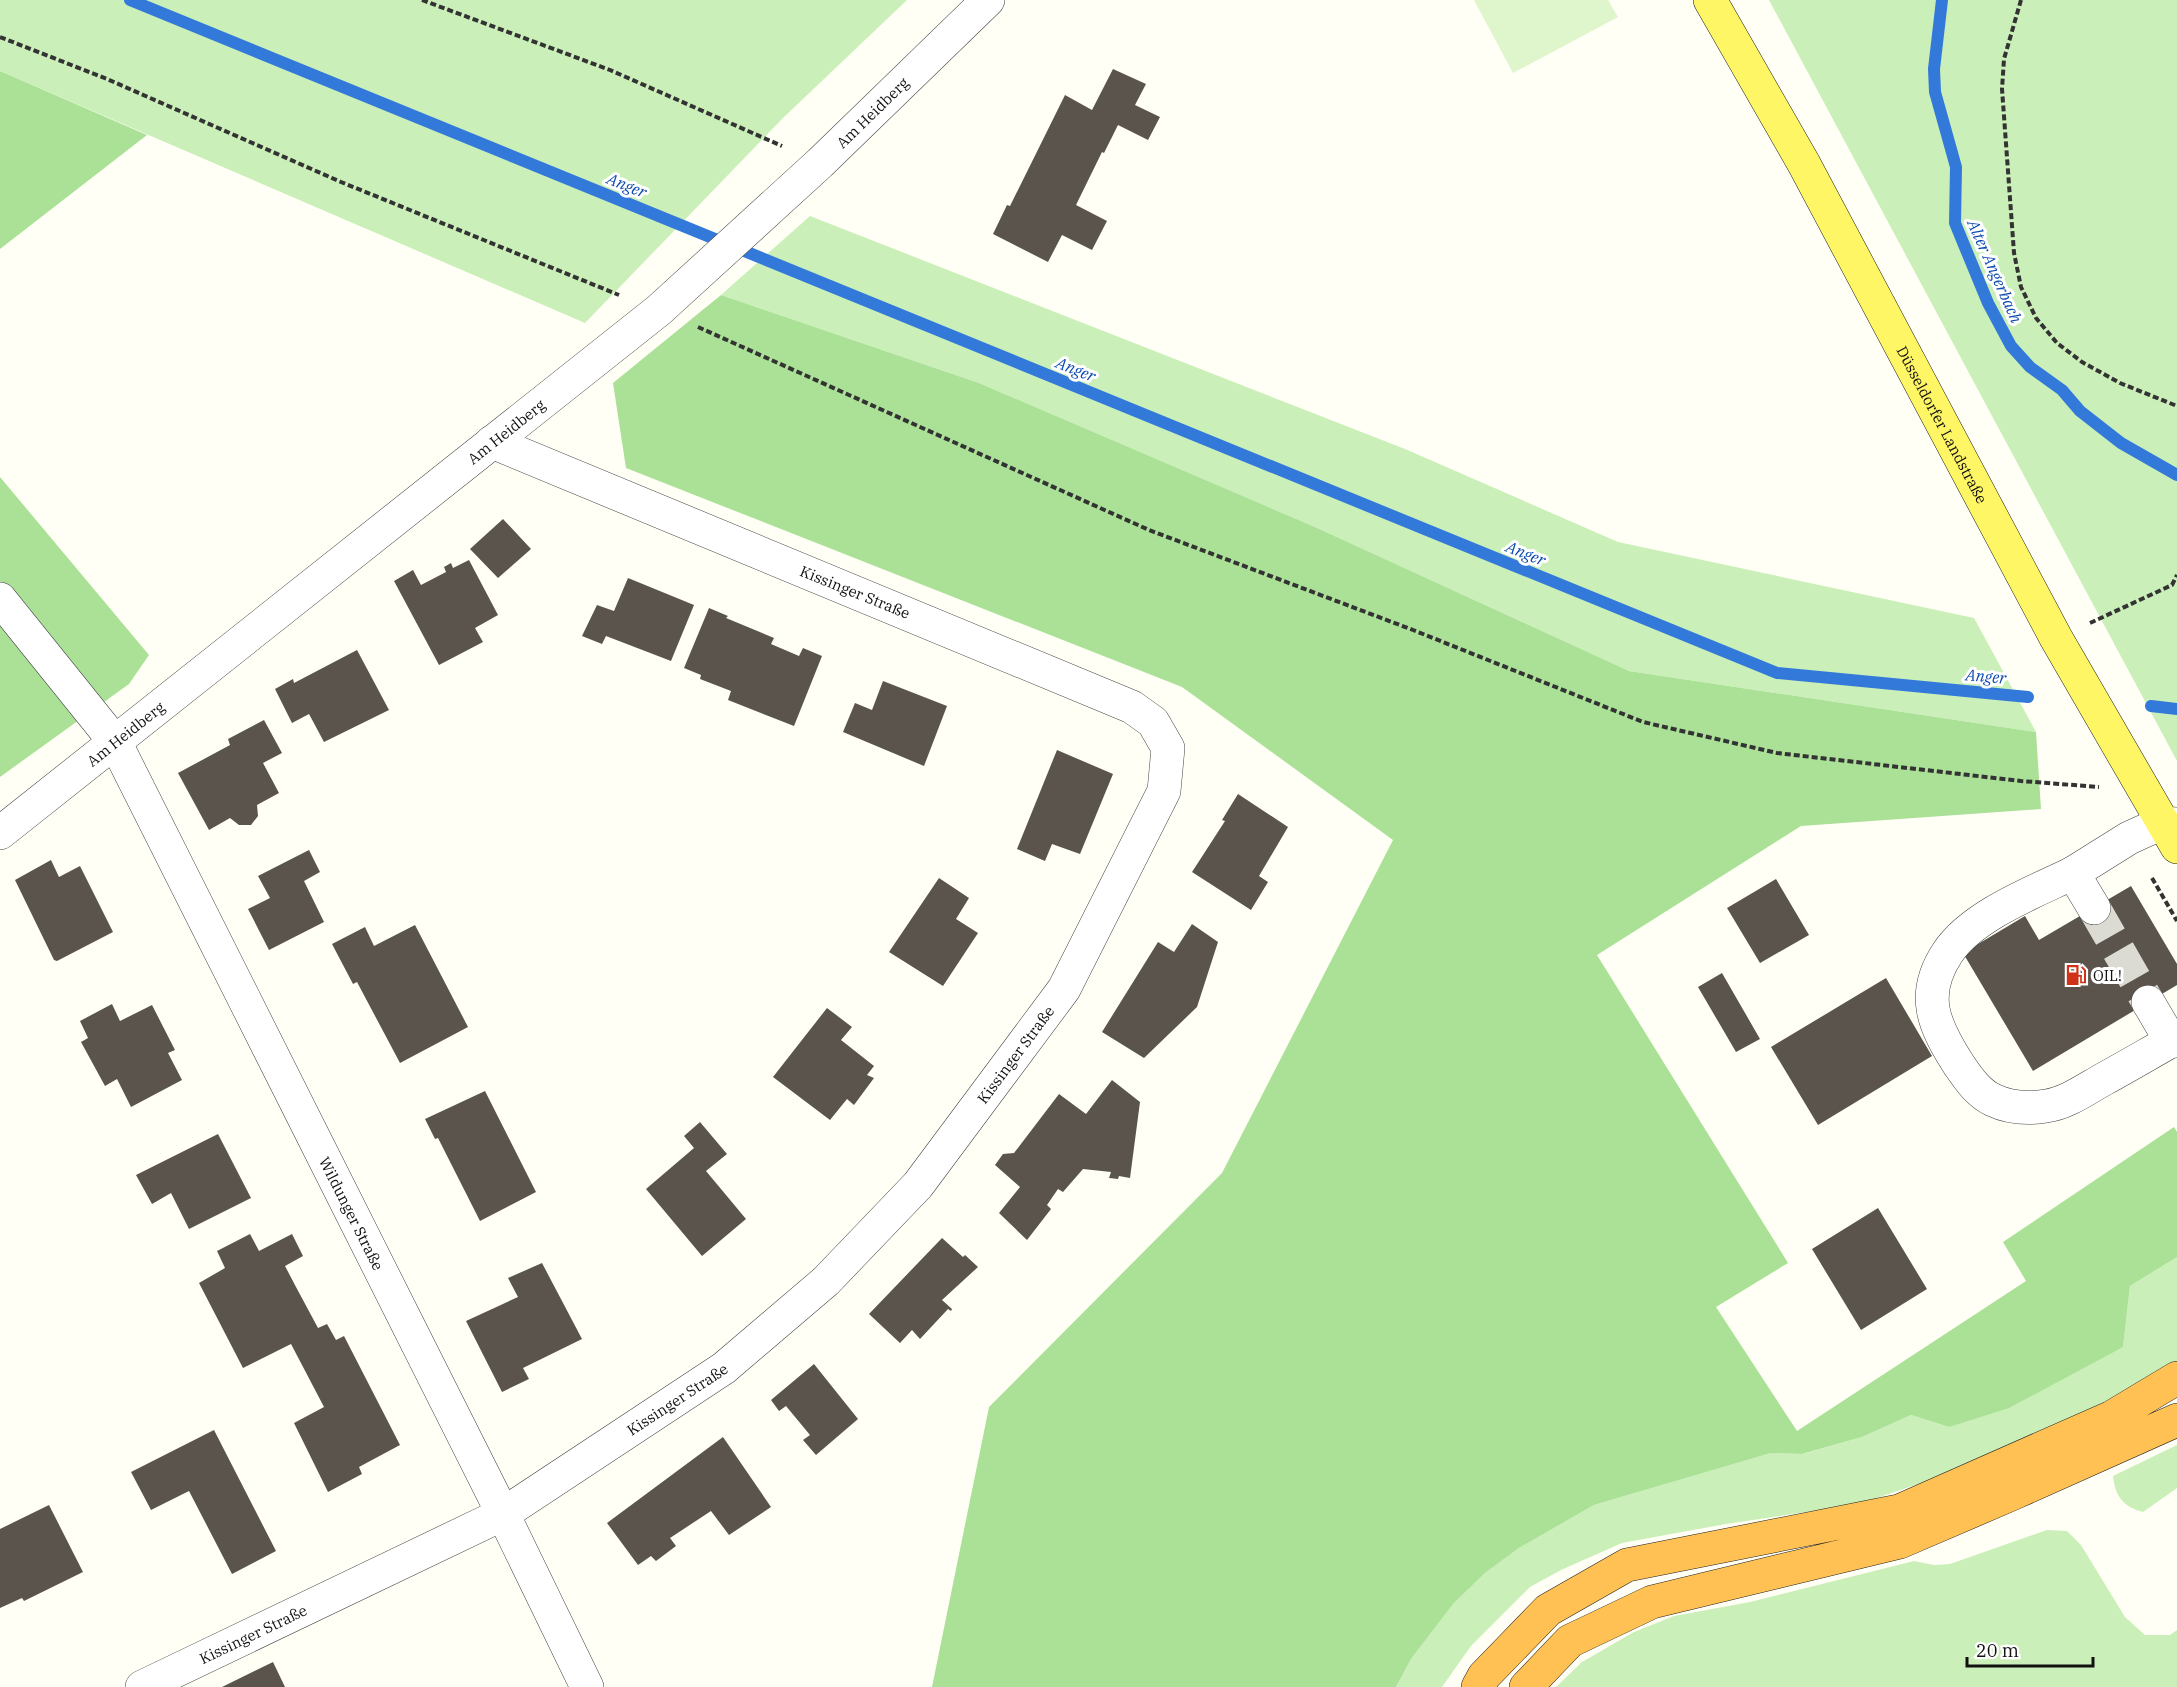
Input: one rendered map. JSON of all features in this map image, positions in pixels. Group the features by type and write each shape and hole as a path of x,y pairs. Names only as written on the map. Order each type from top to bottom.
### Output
{"highway":[{"path":"1478,1687 1484,1676 1548,1610 1626,1565 1899,1511 2112,1417 2177,1378"},
{"path":"1526,1687 1570,1641 1652,1602 1900,1542 2014,1494 2177,1420"}],"main road":[{"name":"Düsseldorfer Landstraße","path":"1710,0 1804,164 2056,638 2142,788 2172,832"}],"street":[{"name":"Am Heidberg","path":"0,833 659,310 820,162 988,0"},
{"name":"Kissinger Straße","path":"142,1687 503,1514 724,1368 826,1281 918,1185 1064,989 1164,792 1168,748 1153,722 1132,707 492,442"},
{"name":"Wildunger Straße","path":"0,599 114,742 503,1514 587,1687"},
{"path":"2148,1002 2174,1041 2069,1099 2049,1106 2012,1107 1992,1100 1967,1077 1943,1039 1933,1011 1932,990 1939,968 1958,940 1971,928 2006,907 2073,873 2129,838 2172,832"},
{"path":"2073,873 2094,908"}],"path":[{"path":"422,0 610,70 820,162"},
{"path":"2021,0 2004,59 2002,89 2014,253 2021,287 2036,318 2057,343 2082,362 2120,383 2177,406"},
{"path":"0,37 107,80 341,182 659,310 1149,530 1413,630 1643,722 1777,753 2021,781 2142,788"},
{"path":"2056,638 2175,586 2177,575"}],"green space":[{"path":"0,0 907,0 783,118 585,323 0,71"},
{"path":"1474,0 1608,0 1618,17 1513,73"},
{"path":"1769,0 2177,0 2177,761"},
{"path":"0,71 147,135 0,249"},
{"path":"810,216 1405,449 1618,542 1974,618 2036,732 1629,671 1315,527 979,383 721,295"},
{"path":"721,295 979,383 1315,527 1629,671 2036,732 2041,809 1801,826 1597,955 1788,1263 1716,1307 1797,1431 2026,1281 2003,1242 2174,1127 2177,1132 2177,1257 2130,1286 2123,1347 2009,1408 1949,1427 1911,1415 1862,1437 1802,1454 1771,1453 1594,1505 1519,1548 1485,1573 1454,1603 1411,1659 1396,1687 932,1687 989,1407 1222,1173 1393,840 1182,687 626,468 613,383"},
{"path":"0,477 149,655 129,684 0,777"},
{"path":"2177,1257 2177,1365 2043,1432 1927,1481 1859,1504 1726,1524 1622,1543 1561,1570 1530,1587 1471,1646 1442,1687 1396,1687 1411,1659 1454,1603 1485,1573 1519,1548 1594,1505 1771,1453 1803,1454 1862,1437 1911,1415 1949,1427 2123,1347 2130,1286"},
{"path":"2177,1445 2177,1488 2143,1512 2126,1504 2118,1495 2113,1476"},
{"path":"2047,1530 2067,1531 2081,1545 2125,1617 2145,1635 2170,1635 2177,1630 2177,1687 1556,1687 1582,1662 1634,1632 1674,1616 1750,1602 1914,1561 1934,1565 1950,1564"}],"building":[{"path":"1113,69 1146,84 1135,105 1160,117 1148,140 1118,125 1104,153 1102,152 1076,205 1107,221 1092,250 1062,235 1048,262 993,234 1007,205 1010,206 1065,95 1092,110"},
{"path":"503,519 531,549 498,578 470,549"},
{"path":"469,560 498,615 475,628 483,642 439,665 394,581 413,570 421,585 446,572 444,567 451,563 453,568"},
{"path":"628,578 694,605 671,661 606,636 602,644 582,636 597,605 614,611"},
{"path":"709,608 728,616 726,618 774,638 771,644 799,656 803,648 822,656 794,726 728,700 731,691 700,679 701,675 684,668"},
{"path":"357,650 389,710 324,742 309,714 292,723 275,689 293,679 294,683"},
{"path":"883,681 947,706 924,766 843,732 855,703 872,710"},
{"path":"264,720 282,753 263,763 279,793 257,805 258,816 251,825 239,825 230,818 209,830 178,773 230,745 228,739"},
{"path":"1057,750 1113,774 1080,854 1052,844 1045,861 1017,849"},
{"path":"1238,794 1288,827 1259,876 1268,882 1251,910 1192,872 1225,821 1222,820"},
{"path":"309,850 320,872 304,881 324,922 269,950 248,909 270,898 258,876"},
{"path":"51,860 59,877 80,866 113,932 57,961 54,960 15,880"},
{"path":"939,878 969,898 956,919 978,933 943,986 889,952"},
{"path":"1776,879 1809,935 1760,963 1727,908"},
{"name":"OIL!","path":"2131,886 2177,964 2177,985 2033,1071 1963,953 2025,916 2039,940"},
{"path":"1192,924 1218,942 1197,1007 1144,1058 1102,1032 1158,942 1174,952"},
{"path":"415,925 468,1027 400,1063 357,982 353,984 332,944 365,927 374,946"},
{"path":"1722,973 1760,1039 1736,1052 1698,987"},
{"path":"1886,978 1932,1056 1818,1125 1771,1047"},
{"path":"112,1004 120,1021 152,1005 175,1050 168,1053 182,1080 131,1107 117,1079 105,1086 81,1042 88,1038 80,1021"},
{"path":"827,1008 852,1027 841,1040 874,1066 867,1075 874,1078 854,1105 847,1099 830,1120 773,1077"},
{"path":"1112,1080 1140,1102 1130,1178 1119,1176 1118,1179 1109,1178 1111,1172 1083,1169 1063,1192 1058,1189 1047,1205 1051,1209 1027,1240 999,1213 1020,1187 995,1165 1003,1154 1014,1153 1059,1094 1086,1114"},
{"path":"485,1091 536,1192 480,1221 438,1138 435,1139 425,1119"},
{"path":"700,1122 727,1154 706,1171 746,1219 702,1256 646,1189 694,1148 684,1136"},
{"path":"218,1134 251,1198 189,1229 171,1193 152,1204 136,1175"},
{"path":"1878,1208 1927,1289 1861,1330 1812,1249"},
{"path":"250,1234 259,1251 292,1234 303,1256 285,1266 318,1328 327,1324 336,1340 344,1336 400,1445 359,1467 362,1474 328,1492 294,1423 324,1407 291,1344 243,1368 199,1283 225,1268 217,1251"},
{"path":"942,1238 978,1267 942,1300 952,1309 951,1311 948,1309 920,1339 912,1330 900,1343 869,1314"},
{"path":"542,1263 582,1339 523,1368 529,1379 502,1392 466,1321 518,1297 508,1278"},
{"path":"814,1364 858,1419 816,1455 803,1440 810,1435 786,1406 779,1411 771,1400"},
{"path":"214,1430 276,1551 232,1574 189,1491 151,1510 131,1472"},
{"path":"723,1437 771,1507 729,1535 711,1511 670,1538 676,1546 656,1561 651,1556 638,1565 607,1523"},
{"path":"49,1505 83,1572 24,1601 22,1598 0,1608 0,1529"},
{"path":"273,1662 285,1687 222,1687"}],"waterway":[{"name":"Anger","path":"130,0 1777,673 2028,697"},
{"name":"Alter Angerbach","path":"1942,0 1934,69 1935,92 1956,167 1955,223 1988,303 2011,346 2030,367 2062,390 2080,411 2121,443 2177,475"},
{"name":"Anger","path":"2151,706 2177,709"}],"tunnel":[{"path":"2094,908 2148,1002"}],"place":[{"name":"OIL!","path":"2076,975"}]}
